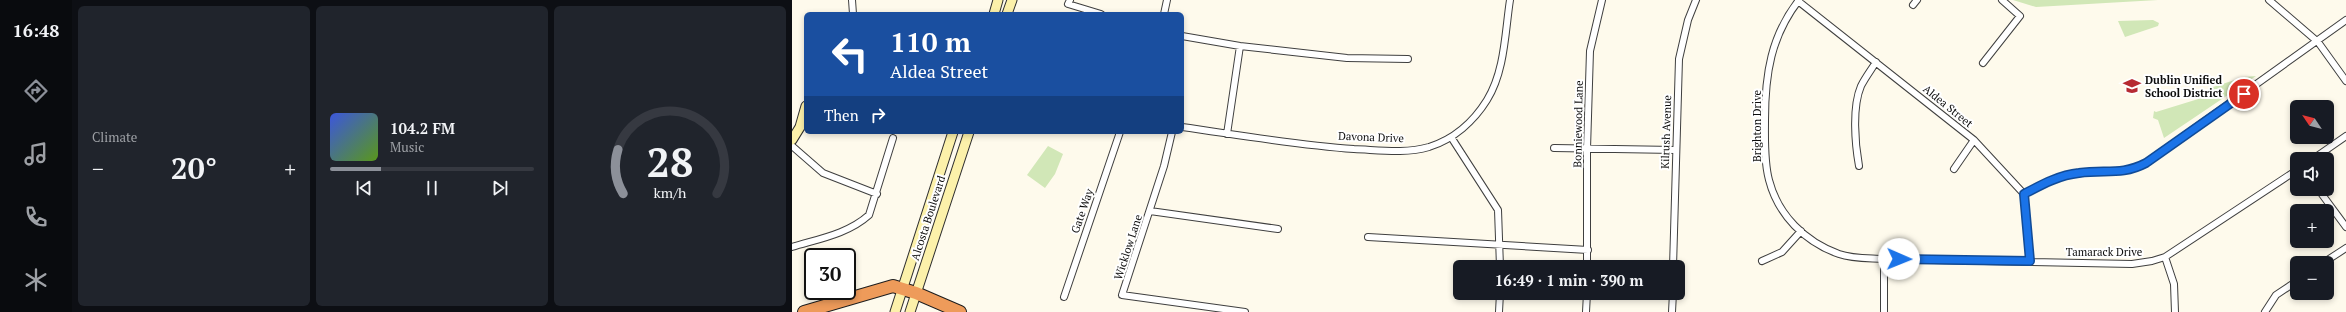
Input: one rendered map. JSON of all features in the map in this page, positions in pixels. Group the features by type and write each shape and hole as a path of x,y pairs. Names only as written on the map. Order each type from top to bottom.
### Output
{"highway":[{"path":"804,312 893,286 916,293 960,312"}],"main road":[{"path":"995,12 998,0"},
{"path":"1008,12 1012,0"},
{"path":"792,140 800,127 804,113"},
{"name":"Alcosta Boulevard","path":"895,312 952,134"},
{"name":"Alcosta Boulevard","path":"910,312 969,134"}],"street":[{"path":"852,0 852,12"},
{"path":"1164,12 1167,0"},
{"name":"Davona Drive","path":"1184,128 1310,146 1384,151 1411,150 1430,146 1451,137 1473,119 1488,99 1498,77 1510,0"},
{"name":"Bonniewood Lane","path":"1587,260 1587,149 1590,51 1602,0"},
{"name":"Kilrush Avenue","path":"1673,260 1675,150 1679,59 1688,20 1696,0"},
{"path":"1983,63 2020,16 2002,0"},
{"path":"2269,0 2318,42 2346,81"},
{"name":"Aldea Street","path":"1799,1 1974,140 2024,194"},
{"name":"Brighton Drive","path":"1799,1 1788,15 1775,40 1769,62 1765,107 1765,138 1768,179 1776,200 1786,217 1800,231 1818,244 1840,254 1859,258 1884,259"},
{"path":"1069,2 1096,12"},
{"path":"2030,261 2024,194 2056,178 2078,173 2130,171 2146,163 2318,42 2346,20"},
{"path":"1184,36 1240,46 1347,58 1408,59"},
{"path":"1227,134 1240,46"},
{"path":"1859,166 1855,146 1857,103 1861,86 1876,62"},
{"name":"Gate Way","path":"1064,296 1119,134"},
{"name":"Wicklow Lane","path":"1172,134 1164,166 1122,295 1244,312"},
{"path":"2323,152 2346,136"},
{"path":"1451,137 1498,210 1501,246 1500,260"},
{"path":"792,247 845,231 859,224 869,215 877,194 893,138"},
{"path":"1954,169 1974,140"},
{"path":"792,146 823,173 877,194"},
{"path":"1554,148 1675,150"},
{"name":"Tamarack Drive","path":"1884,259 2132,264 2152,262 2165,257 2290,175"},
{"path":"2323,196 2346,227"},
{"path":"1150,211 1278,229"},
{"path":"1762,261 1782,252 1800,231"},
{"path":"1368,237 1588,250"},
{"path":"2334,256 2346,248"},
{"path":"2165,257 2174,284 2175,312"},
{"path":"1884,259 1884,312"},
{"path":"2265,312 2276,295 2290,286"},
{"path":"1499,312 1500,300"},
{"path":"1586,312 1587,300"},
{"path":"1672,300 1672,312"}],"green space":[{"path":"2013,0 2158,0 2036,7"},
{"path":"2153,20 2159,23 2158,26 2125,37 2118,21"},
{"path":"2256,76 2164,138 2158,120 2153,118 2154,111 2156,112 2208,96 2210,88 2244,77"},
{"path":"1048,146 1063,154 1055,174 1045,188 1027,175"}],"place":[{"name":"Dublin Unified School District","path":"2132,86"}],"route":[{"path":"1899,259 2030,261 2024,194 2056,178 2078,173 2130,171 2146,163 2244,94"}]}
